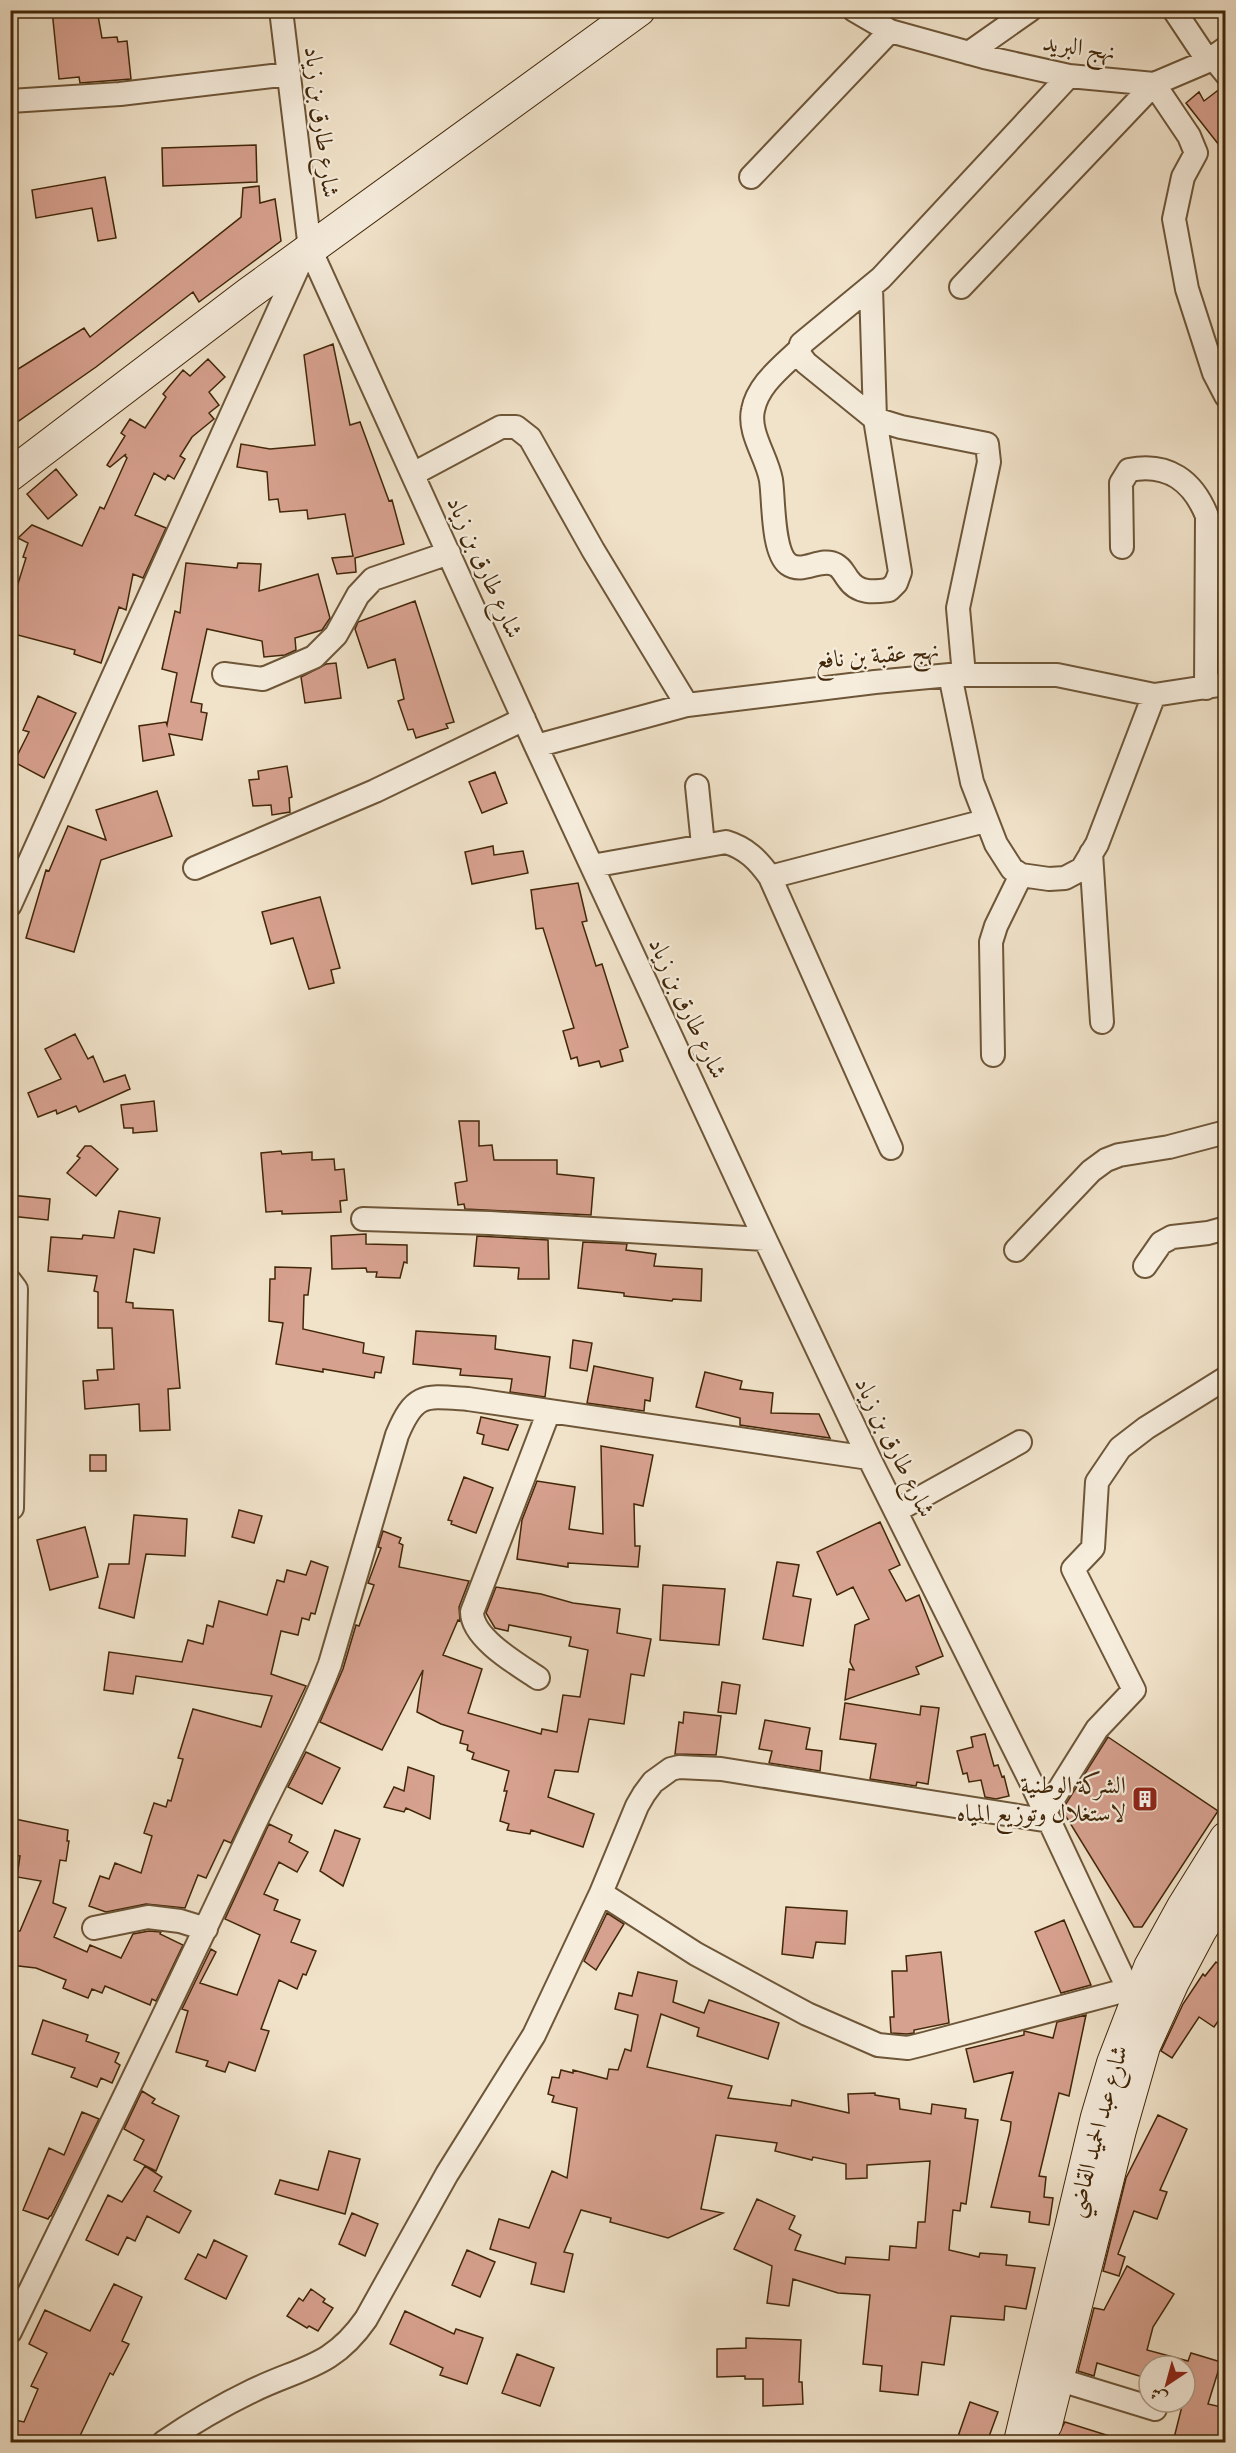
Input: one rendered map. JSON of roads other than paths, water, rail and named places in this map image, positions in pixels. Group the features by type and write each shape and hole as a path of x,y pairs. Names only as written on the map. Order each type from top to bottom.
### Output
{"main road":[{"path":"10,475 307,251 639,10"},
{"name":"شارع عبد الحميد القاضي","path":"1020,2442 1097,2117 1142,2001 1150,1967 1177,1917 1226,1838"},
{"name":"شارع عبد الحميد القاضي","path":"1042,2442 1120,2130 1144,2046 1142,2001 1200,1931 1226,1890"}],"street":[{"name":"شارع طارق بن زياد","path":"281,10 307,251 413,474 536,746 869,1458 1142,2001"},
{"name":"نهج البريد","path":"854,10 890,32 1069,76 1154,84 1217,55"},
{"path":"969,53 1030,10"},
{"path":"1174,10 1217,55"},
{"path":"751,177 890,32"},
{"path":"10,101 120,94 289,74"},
{"path":"1069,76 881,278 801,344 799,354 806,363 875,419 901,427 987,444 989,462 958,608 957,675 972,782 1005,861 1021,875 1049,879 1065,878 1082,869 1092,853 1154,695"},
{"path":"962,287 1154,84 1189,136 1196,153 1183,177 1174,219 1187,289 1214,373 1226,396"},
{"path":"10,905 307,251"},
{"path":"800,349 756,396 752,413 754,431 771,478 778,549 788,564 799,568 826,562 833,563 840,568 850,583 869,592 889,590 896,583 900,572 875,419 871,287"},
{"path":"413,474 501,427 516,427 530,438 593,550 687,705"},
{"path":"1122,548 1121,483 1129,470 1146,467 1182,478 1199,496 1207,516 1216,686"},
{"path":"224,674 263,679 314,657 336,635 358,595 373,579 449,553"},
{"name":"نهج عقبة بن نافع","path":"536,746 687,705 782,692 957,675 1057,675 1154,695 1216,686"},
{"path":"195,868 375,791 524,719"},
{"path":"697,786 703,845"},
{"path":"770,876 986,820"},
{"path":"592,866 726,842 737,845 757,859 770,876 891,1148"},
{"path":"1092,853 1102,1022"},
{"path":"993,1055 991,942 996,926 1021,875"},
{"path":"1016,1250 1090,1171 1106,1160 1119,1155 1169,1147 1226,1132"},
{"path":"363,1219 490,1223 765,1239"},
{"path":"1145,1266 1161,1242 1172,1237 1208,1233 1226,1228"},
{"path":"10,1281 16,1289 12,1508"},
{"path":"164,2442 204,2415 254,2390 318,2365 333,2356 355,2336 447,2174 534,2035 601,1893 637,1806 653,1782 671,1769 679,1767 721,1769 1047,1816 1097,1729 1134,1690 1073,1569 1093,1548 1096,1482 1120,1448 1146,1428 1226,1378"},
{"path":"10,2332 206,1929 266,1799 302,1733 330,1664 397,1435 405,1416 413,1405 423,1399 433,1397 468,1399 869,1458"},
{"path":"538,1678 481,1635 473,1623 471,1612 549,1411"},
{"path":"896,1511 1020,1442"},
{"path":"601,1893 729,1973 807,2014 886,2046 908,2048 1142,2001"},
{"path":"94,1928 148,1917 180,1921 206,1929"},
{"path":"1057,2379 1137,2403"}],"lane":[{"path":"1217,55 1226,83"}],"place":[{"name":"الشركة الوطنية لاستغلال وتوزيع المياه","path":"1145,1799"}]}
